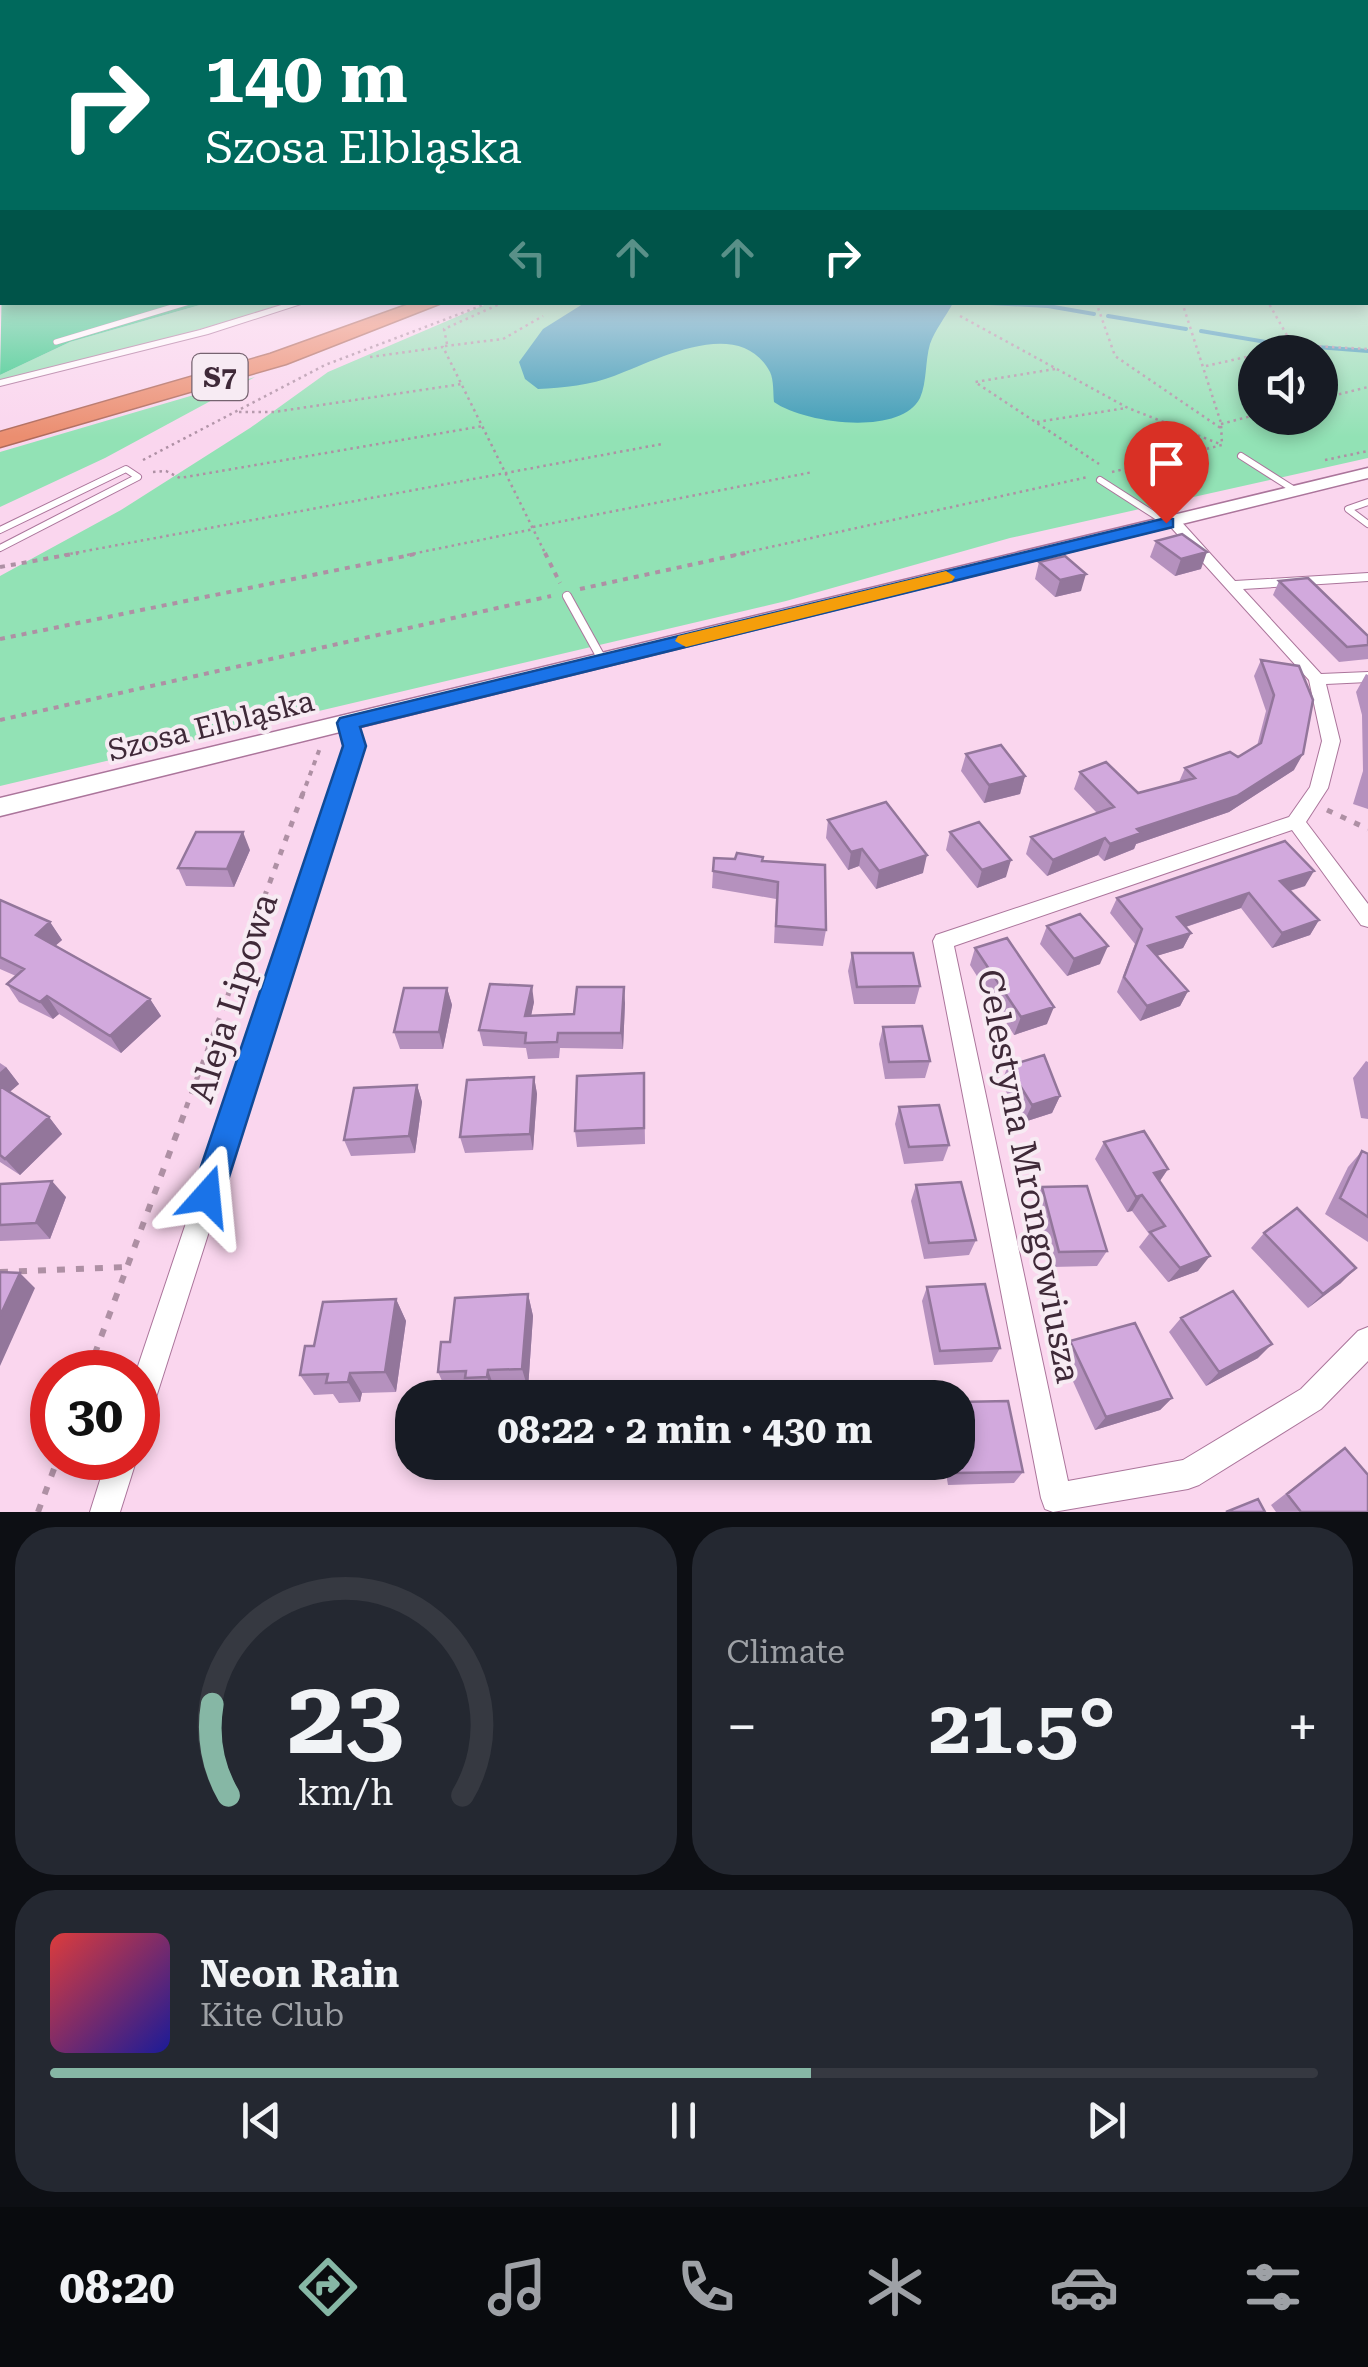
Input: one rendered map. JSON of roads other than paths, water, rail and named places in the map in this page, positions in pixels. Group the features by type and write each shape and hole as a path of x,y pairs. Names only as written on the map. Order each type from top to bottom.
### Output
{"highway":[{"name":"S7","path":"0,418 178,368 369,305"},
{"name":"S7","path":"0,440 438,313"}],"main road":[{"name":"Szosa Elbląska","path":"0,808 1368,474"}],"street":[{"path":"0,384 204,332 291,305"},
{"path":"1170,522 1233,585 1316,679 1331,741 1320,788 1303,812 1368,920"},
{"path":"1233,585 1368,576"},
{"path":"1316,679 1368,677"},
{"name":"Aleja Lipowa","path":"158,1350 354,746 348,723"},
{"name":"Celestyna Mrongowiusza","path":"1303,812 943,941 1057,1505 1188,1474 1311,1399 1368,1341"},
{"path":"104,1512 115,1480"}],"lane":[{"path":"56,342 179,305"},
{"path":"1241,456 1296,491"},
{"path":"0,530 126,469 138,478 0,548"},
{"path":"1097,478 1170,522"},
{"path":"1368,502 1348,510 1368,524"},
{"path":"566,594 603,661"}],"water":[{"path":"581,305 952,305 930,344 920,398 909,410 873,422 806,416 774,402 770,372 756,355 738,346 718,344 673,353 596,382 538,389 525,379 519,362 543,329"}],"waterway":[{"path":"1028,305 1094,314"},
{"path":"1108,316 1186,329"},
{"path":"1201,331 1278,344 1368,351"}]}
